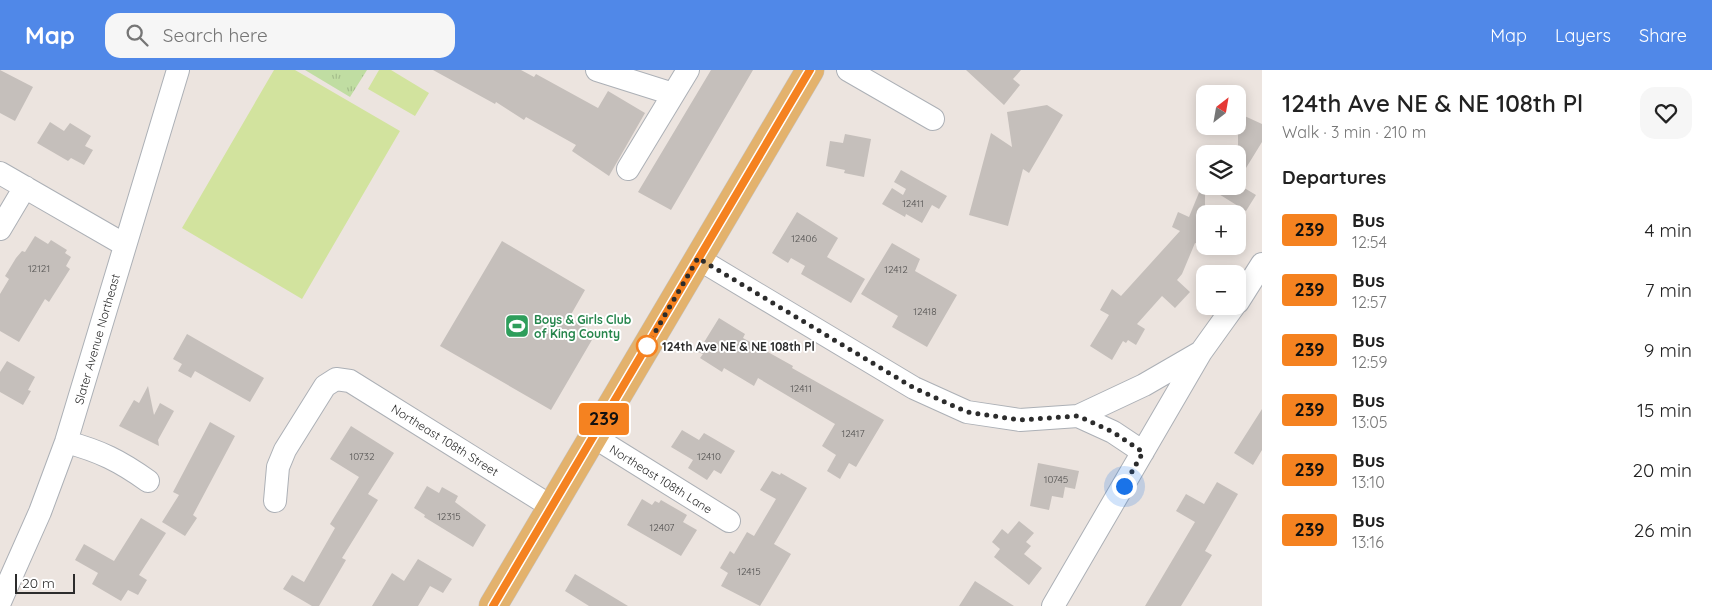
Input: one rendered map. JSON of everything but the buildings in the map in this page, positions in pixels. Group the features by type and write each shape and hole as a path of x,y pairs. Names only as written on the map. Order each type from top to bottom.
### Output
{"main road":[{"path":"493,606 810,70"}],"street":[{"name":"Slater Avenue Northeast","path":"3,588 66,442 178,70"},
{"path":"628,169 688,70"},
{"path":"848,70 933,119"},
{"path":"600,71 673,94"},
{"path":"0,173 125,245"},
{"path":"0,229 25,187"},
{"path":"698,258 914,388 967,412 1020,420 1078,416 1144,385 1201,352"},
{"path":"1250,292 1262,264"},
{"path":"1053,606 1201,352 1228,315"},
{"name":"Northeast 108th Street","path":"275,501 278,467 285,450 325,386 336,379 350,381 552,507"},
{"path":"1078,416 1113,432 1143,452"},
{"name":"Northeast 108th Lane","path":"594,437 728,521"},
{"path":"66,442 98,450 120,461 148,481"}],"green space":[{"path":"274,70 295,70 400,131 302,299 182,228"},
{"path":"305,70 367,70 350,97"},
{"path":"379,70 391,70 429,93 415,116 368,89"}],"bus line":[{"name":"239","path":"493,606 810,70"}],"place":[{"name":"Boys & Girls Club of King County","path":"517,326"},
{"name":"124th Ave NE & NE 108th Pl","path":"647,346"}],"route":[{"path":"647,346 698,258 914,388 967,412 1020,420 1078,416 1113,432 1143,452 1124,486"}]}
